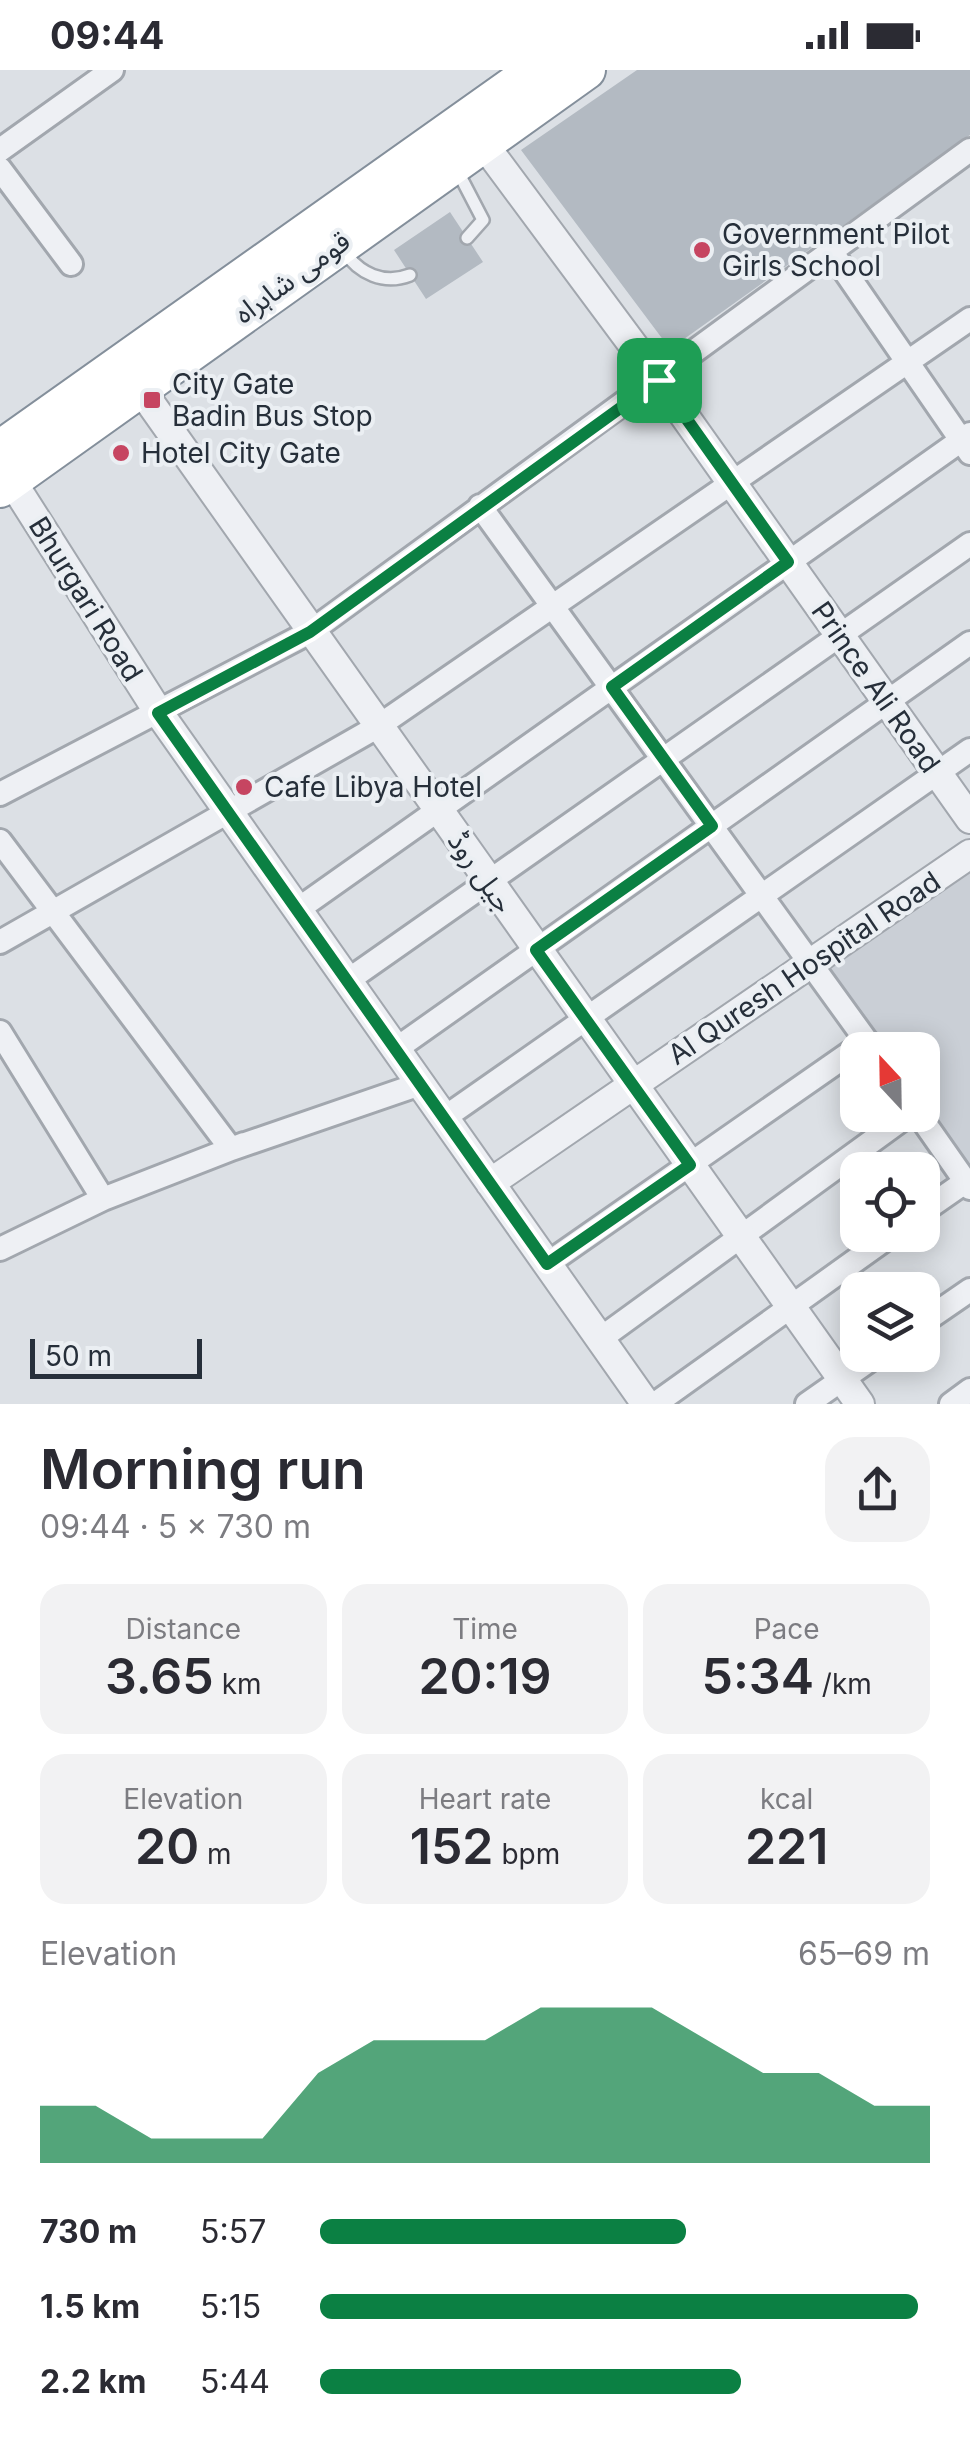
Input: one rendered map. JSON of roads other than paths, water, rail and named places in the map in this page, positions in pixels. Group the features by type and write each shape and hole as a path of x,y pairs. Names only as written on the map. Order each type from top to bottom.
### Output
{"highway":[{"name":"قومی شاہراہ","path":"4,473 139,388 230,303 339,244 466,141 536,70"},
{"name":"قومی شاہراہ","path":"4,473 230,303 466,141 586,70"}],"street":[{"path":"0,150 112,70"},
{"name":"Prince Ali Road","path":"466,141 659,380 970,819"},
{"path":"0,794 310,632 970,150"},
{"path":"0,169 71,264"},
{"path":"297,910 788,562 967,442 831,251"},
{"path":"0,942 56,914 377,726 970,319"},
{"name":"جیل روڈ","path":"139,388 860,1404"},
{"name":"Bhurgari Road","path":"4,473 158,713 646,1404"},
{"path":"480,506 860,1032"},
{"path":"348,981 970,544"},
{"path":"396,1049 970,643"},
{"path":"444,1118 970,750"},
{"path":"0,841 231,1148 420,1084"},
{"name":"Al Quresh Hospital Road","path":"490,1184 970,854"},
{"path":"0,1032 103,1199"},
{"path":"547,1264 840,1066"},
{"path":"600,1339 885,1132"},
{"path":"930,1132 968,1185 940,1201"},
{"path":"0,1250 103,1199 246,1143"},
{"path":"655,1404 867,1252"},
{"path":"940,1311 970,1290"},
{"path":"806,1404 852,1372"},
{"path":"951,1404 970,1390"}],"lane":[{"path":"466,141 474,196 483,220 467,238"},
{"path":"339,244 365,273 398,280 410,275"}],"place":[{"name":"Government Pilot Girls School","path":"702,250"},
{"name":"City Gate Badin Bus Stop","path":"152,400"},
{"name":"Hotel City Gate","path":"121,453"},
{"name":"Cafe Libya Hotel","path":"244,787"}]}
